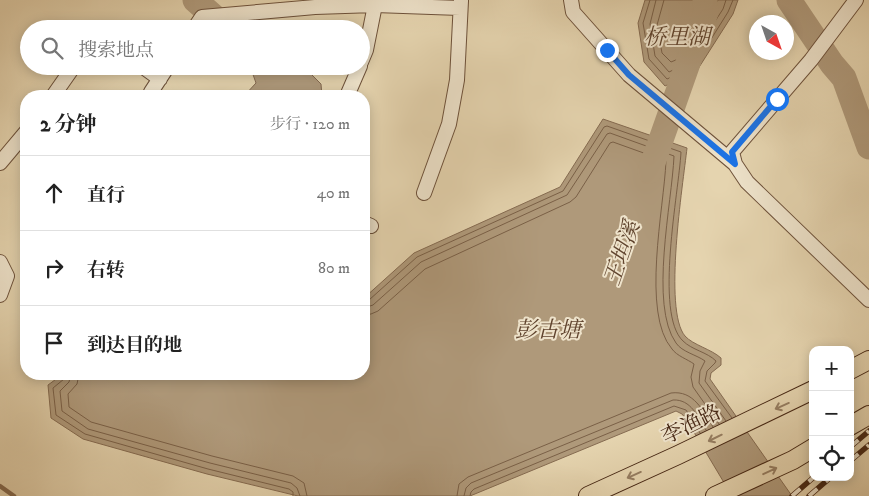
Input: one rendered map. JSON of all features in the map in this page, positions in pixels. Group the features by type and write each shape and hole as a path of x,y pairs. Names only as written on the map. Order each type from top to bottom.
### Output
{"main road":[{"path":"854,368 869,360"},
{"name":"李渔路","path":"588,496 811,391"},
{"path":"854,424 869,415"},
{"path":"715,496 793,460 809,450"}],"street":[{"path":"571,0 573,12 629,75 735,164 747,182 869,300"},
{"path":"735,164 732,152 811,60 856,0"},
{"path":"370,31 376,2"},
{"path":"213,20 314,4 376,2 460,4 457,80 449,124 424,193"},
{"path":"57,90 68,75"},
{"path":"156,75 160,78"},
{"path":"152,90 162,75"},
{"path":"350,90 356,75"},
{"path":"0,163 20,139"},
{"path":"0,262 7,276 0,295"}],"water":[{"name":"桥里湖","path":"645,0 738,0 733,14 696,72 665,86 644,62 638,23"},
{"path":"253,75 312,75 321,84 322,90 250,90 256,83"},
{"name":"彭古塘","path":"603,119 687,148 676,246 675,301 679,322 688,339 721,358 721,365 711,373 710,379 792,496 732,496 686,419 676,411 470,496 298,496 207,474 83,439 51,418 48,385 55,380 370,380 370,293 414,253 560,187"}],"waterway":[{"path":"195,0 218,20"},
{"name":"王坦溪","path":"650,171 706,12 705,0"},
{"path":"789,0 832,64 844,78 869,147"},
{"path":"0,486 14,496"}],"railway":[{"path":"854,444 869,431"},
{"path":"854,458 869,445"},
{"path":"792,496 809,481"},
{"path":"809,496 826,481"}],"route":[{"path":"607,50 629,75 735,164 732,152 777,99"}]}
